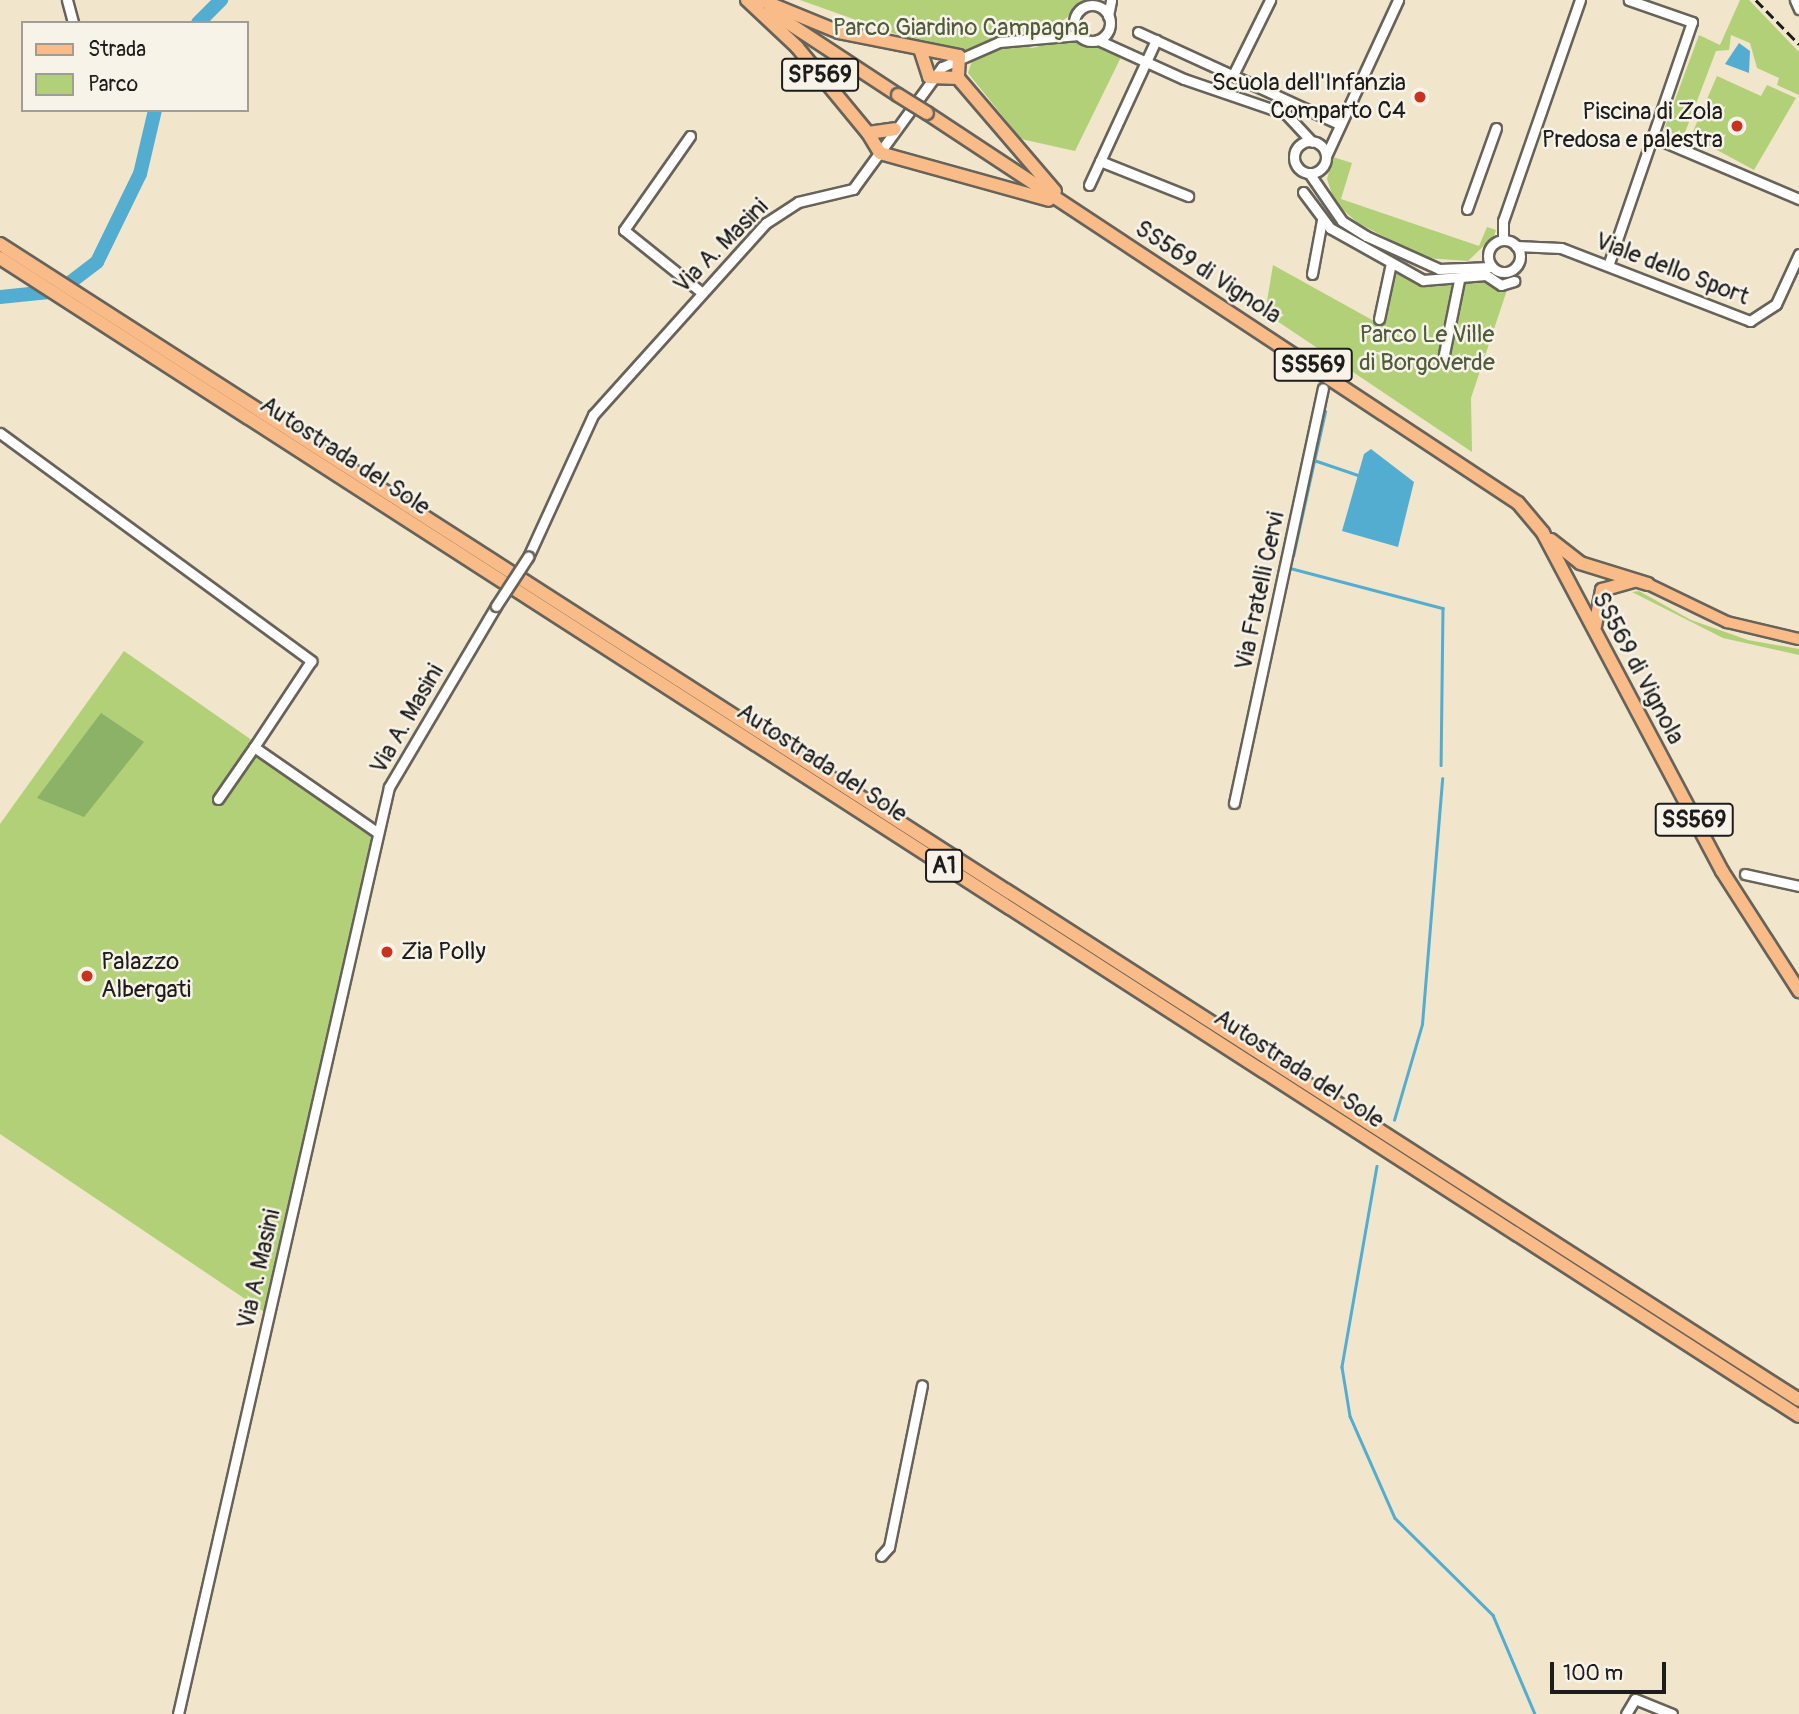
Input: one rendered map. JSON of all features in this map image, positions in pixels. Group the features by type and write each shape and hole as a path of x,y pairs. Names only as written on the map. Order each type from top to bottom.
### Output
{"highway":[{"name":"SP569","path":"747,0 797,47 868,133 880,153"},
{"name":"SS569 di Vignola","path":"753,0 1490,481 1543,533 1721,871 1799,991"},
{"name":"SP569","path":"761,0 839,32 921,52 959,57"},
{"path":"921,52 929,77 958,78"},
{"path":"959,57 958,78 1072,209"},
{"path":"868,133 895,129 902,156"},
{"path":"880,153 902,156 1072,209"},
{"name":"Autostrada del Sole","path":"0,244 1799,1400"},
{"name":"Autostrada del Sole","path":"0,258 1799,1416"},
{"name":"SS569","path":"1543,533 1580,563 1647,584"},
{"name":"SS569","path":"1600,643 1593,610 1602,590 1620,580 1647,584"}],"main road":[{"path":"1647,584 1727,622 1799,639"}],"street":[{"path":"66,0 72,21"},
{"path":"1050,37 1091,5 1105,0"},
{"path":"1111,0 1109,21 1098,40 1122,46 1146,63 1286,114 1326,156"},
{"path":"1233,75 1270,0"},
{"path":"1322,195 1322,168 1333,137 1398,0"},
{"path":"1503,240 1503,221 1580,0"},
{"path":"1609,263 1692,22 1629,0"},
{"path":"1795,0 1799,9"},
{"path":"1091,5 1109,21 1122,46"},
{"path":"1075,18 1079,35"},
{"path":"1138,32 1339,124"},
{"name":"Via A. Masini","path":"178,1714 378,833 397,769 528,557 593,415 701,292 781,210 853,189 880,153 929,77 959,57 999,42 1079,35 1098,40"},
{"path":"1089,185 1156,40"},
{"path":"1299,126 1297,165 1309,173 1342,221 1414,260 1439,269 1492,267 1511,270 1520,258 1536,245"},
{"path":"1467,209 1496,128"},
{"path":"690,136 624,230 701,292"},
{"path":"1296,150 1333,137"},
{"path":"1653,137 1799,199"},
{"path":"1100,161 1188,196"},
{"path":"1309,173 1322,168"},
{"path":"1303,192 1322,220 1423,280 1459,280 1486,275 1501,285 1514,281"},
{"path":"1312,274 1322,220"},
{"path":"1503,240 1516,246 1520,258"},
{"path":"1469,268 1503,240"},
{"name":"Viale dello Sport","path":"1516,246 1536,245 1609,263 1750,321 1776,304 1799,254"},
{"path":"1489,251 1492,267"},
{"path":"1379,319 1391,263"},
{"path":"1444,354 1459,280"},
{"name":"Via Fratelli Cervi","path":"1234,803 1323,388"},
{"path":"0,433 311,661 218,799"},
{"path":"254,747 378,833"},
{"path":"1745,874 1799,886"},
{"path":"881,1556 889,1547 922,1385"},
{"path":"1626,1714 1634,1699 1672,1714"}],"green space":[{"name":"Parco Giardino Campagna","path":"800,0 1092,0 1052,28 963,58"},
{"path":"1740,0 1749,0 1799,52 1799,95 1777,85 1779,78 1757,68 1750,43 1731,35 1729,50 1716,51 1681,143 1662,135 1699,35 1720,45"},
{"path":"1068,39 1123,53 1075,151 1021,139 968,73 974,55 1011,42 1032,48"},
{"name":"Piscina di Zola Predosa e palestra","path":"1717,76 1761,96 1767,85 1796,98 1754,170 1691,136"},
{"path":"1333,157 1352,163 1341,199 1479,246 1487,227 1496,230 1494,236 1468,261 1426,258 1358,223 1335,203 1327,179"},
{"name":"Parco Le Ville di Borgoverde","path":"1273,265 1374,321 1386,265 1434,285 1479,280 1500,290 1508,287 1471,398 1472,452 1265,313"},
{"path":"1639,591 1691,620 1748,640 1799,649 1799,655 1723,638 1632,592"},
{"path":"124,651 381,830 266,1313 0,1134 0,824"},
{"path":"101,713 144,742 84,817 37,798"}],"water":[{"path":"1739,43 1750,51 1749,73 1725,64"},
{"path":"1371,449 1414,482 1398,547 1342,531 1364,454"}],"waterway":[{"path":"200,21 221,0"},
{"path":"0,297 59,291 97,262 140,174 155,112"},
{"path":"1293,556 1325,412"},
{"path":"1314,460 1358,475"},
{"path":"1290,568 1443,608 1441,765"},
{"path":"1394,1120 1422,1024 1442,779"},
{"path":"1377,1166 1342,1367 1350,1416 1395,1518 1493,1615 1535,1714"}],"railway":[{"path":"1756,0 1799,44"}],"place":[{"name":"Scuola dell'Infanzia Comparto C4","path":"1420,97"},
{"name":"Piscina di Zola Predosa e palestra","path":"1737,126"},
{"name":"Zia Polly","path":"387,952"},
{"name":"Palazzo Albergati","path":"87,976"}]}
